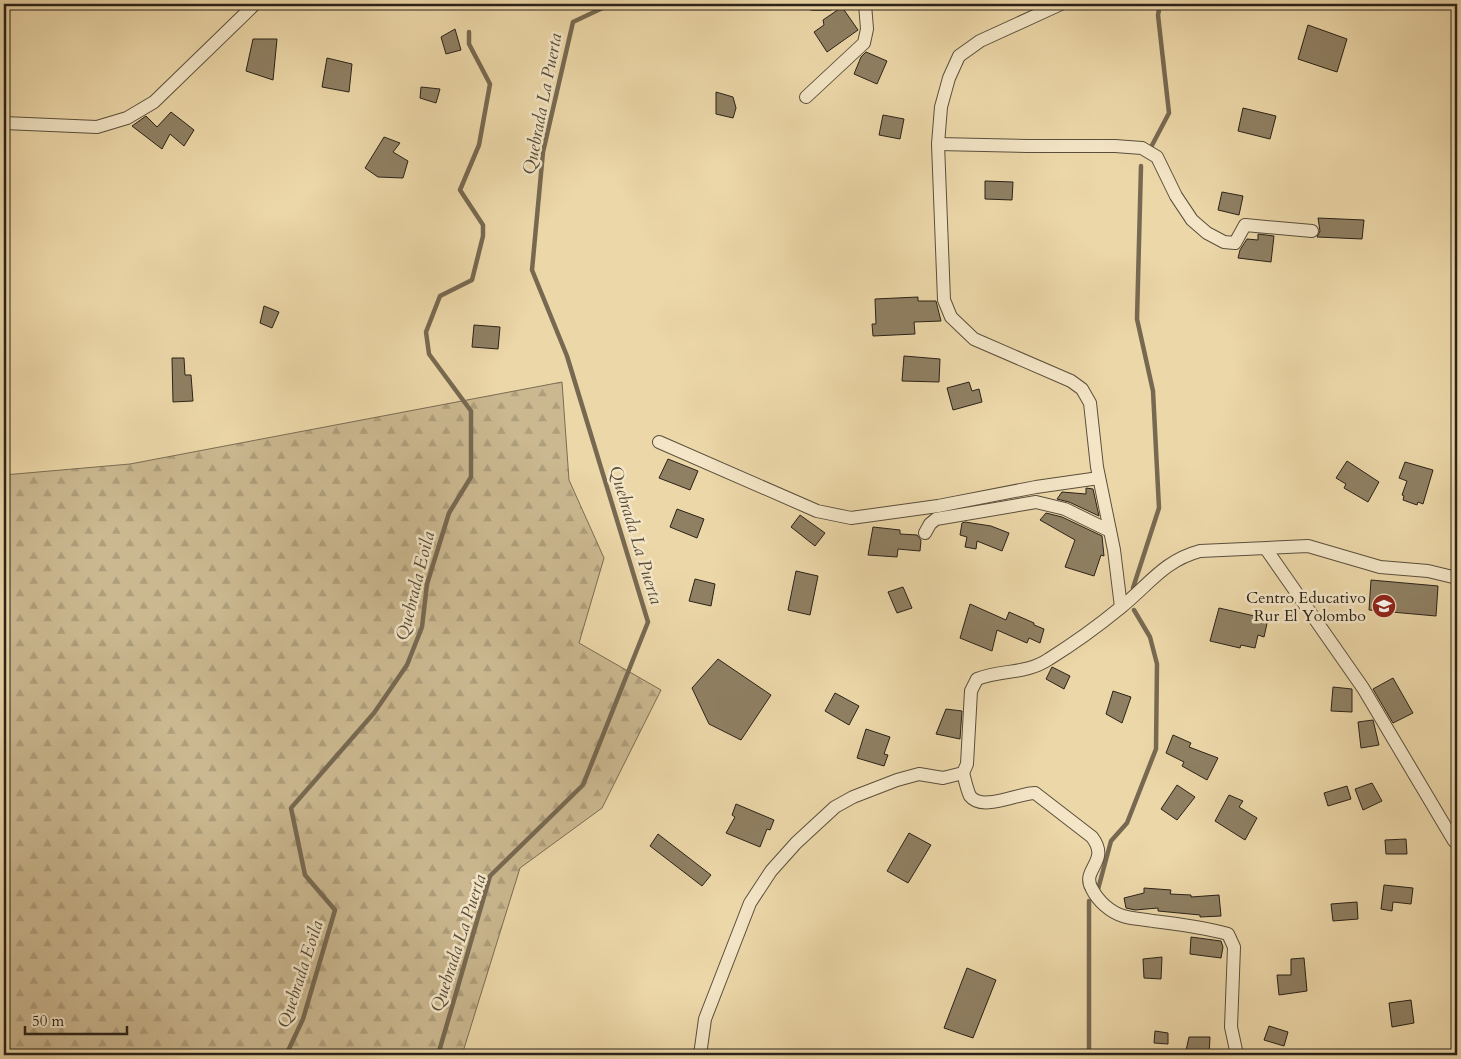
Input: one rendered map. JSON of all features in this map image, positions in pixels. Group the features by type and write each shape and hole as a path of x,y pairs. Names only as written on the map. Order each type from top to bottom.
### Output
{"street":[{"path":"4,123 97,127 127,118 154,102 255,4"},
{"path":"813,4 829,4"},
{"path":"806,97 864,43 867,29 865,4"},
{"path":"1061,4 980,41 959,56 949,78 941,107 938,144 944,300 951,317 974,338 1072,381 1082,389 1090,403 1099,478 1110,532 1121,607"},
{"path":"938,144 1142,148 1158,157 1176,196 1192,220 1207,233 1224,242 1235,243 1245,225 1312,231"},
{"path":"659,442 817,511 851,518 938,506 1036,487 1099,478"},
{"path":"925,533 930,524 936,520 954,514 1036,502 1065,509 1110,532"},
{"path":"1237,1055 1231,1027 1234,947 1228,934 1208,928 1124,916 1108,909 1091,888 1089,877 1100,856 1098,845 1092,837 1035,793 1026,793 992,802 979,802 970,796 963,773 967,764 972,691 977,679 993,673 1022,672 1048,660 1121,607 1164,567 1182,555 1200,551 1308,546 1380,567 1428,571 1457,578"},
{"path":"1266,549 1363,688 1454,841"},
{"path":"700,1055 705,1019 750,903 771,871 796,843 835,807 853,797 897,780 919,774 943,778 963,773"}],"green space":[{"path":"562,382 569,480 604,558 579,643 661,690 602,808 520,868 462,1055 4,1055 4,475 130,464"}],"building":[{"path":"842,7 858,30 827,52 814,32 824,25 823,20"},
{"path":"1308,25 1347,39 1337,72 1298,59"},
{"path":"455,29 461,50 446,54 441,37"},
{"path":"253,39 277,39 273,80 246,71"},
{"path":"866,52 887,61 877,84 854,74 861,57"},
{"path":"327,58 352,64 349,92 322,87"},
{"path":"421,87 440,89 436,103 420,98"},
{"path":"716,92 733,97 736,108 733,118 716,114"},
{"path":"1243,108 1276,116 1270,139 1238,131"},
{"path":"171,112 194,130 184,146 170,134 162,149 132,126 146,116 157,127"},
{"path":"883,115 904,119 900,139 879,135"},
{"path":"384,137 400,143 393,152 408,161 403,178 378,177 365,168"},
{"path":"985,181 1013,182 1012,200 985,199"},
{"path":"1222,192 1243,196 1239,215 1218,210"},
{"path":"1318,218 1364,220 1362,239 1317,237 1320,231"},
{"path":"1258,234 1274,236 1271,262 1238,258 1240,250 1247,239 1258,240"},
{"path":"918,297 918,301 936,301 941,321 914,322 915,334 873,336 872,324 876,324 875,299"},
{"path":"264,306 279,312 272,328 260,323"},
{"path":"474,325 500,327 498,349 472,347"},
{"path":"904,356 940,359 939,382 902,381"},
{"path":"172,358 184,358 185,375 191,375 193,401 173,402"},
{"path":"969,382 972,391 979,389 982,402 953,410 947,388"},
{"path":"668,459 698,471 690,490 659,478"},
{"path":"1347,461 1379,482 1368,502 1344,488 1346,484 1336,478"},
{"path":"1405,462 1433,470 1423,504 1418,502 1417,505 1403,500 1404,496 1402,495 1407,481 1399,478"},
{"path":"1086,488 1093,489 1099,516 1069,502 1057,499 1062,492 1086,494"},
{"path":"677,509 704,519 697,538 670,527"},
{"path":"1046,513 1062,517 1102,536 1104,556 1101,555 1094,576 1065,567 1075,540 1040,520"},
{"path":"800,515 825,533 815,546 791,527"},
{"path":"962,523 991,526 1009,533 1002,551 977,541 976,549 965,547 967,537 960,535"},
{"path":"873,527 900,530 900,534 917,535 921,540 920,551 898,549 897,557 868,555"},
{"path":"796,571 818,576 810,615 788,610"},
{"path":"695,579 715,584 711,606 689,601"},
{"path":"1371,580 1438,586 1436,616 1369,610"},
{"path":"903,587 912,608 897,613 888,592"},
{"path":"970,604 1006,620 1009,612 1034,623 1034,625 1044,629 1040,643 1029,638 1027,643 997,630 992,651 960,638"},
{"path":"1219,608 1268,619 1264,637 1258,635 1255,648 1241,645 1240,648 1210,641"},
{"path":"718,659 771,695 741,740 709,724 692,688"},
{"path":"1052,667 1070,676 1064,689 1046,679"},
{"path":"1393,678 1413,713 1393,723 1373,689"},
{"path":"1333,687 1352,689 1352,712 1331,711"},
{"path":"1113,691 1131,697 1122,723 1106,714"},
{"path":"835,693 859,706 849,725 825,711"},
{"path":"946,709 962,711 960,739 936,734"},
{"path":"1373,720 1379,745 1361,748 1358,722"},
{"path":"866,729 890,737 884,754 888,755 884,766 857,758"},
{"path":"1173,735 1191,743 1189,747 1218,758 1207,780 1182,766 1184,762 1166,753"},
{"path":"1372,783 1382,801 1363,810 1355,789"},
{"path":"1177,785 1195,797 1177,820 1161,809"},
{"path":"1347,786 1351,799 1328,806 1324,793"},
{"path":"1229,795 1243,801 1239,807 1257,818 1245,840 1215,821"},
{"path":"736,804 774,820 770,830 767,829 760,847 726,833 735,817 732,815"},
{"path":"909,833 931,845 908,883 887,871"},
{"path":"658,834 711,875 702,886 650,846"},
{"path":"1406,839 1407,854 1386,854 1385,840"},
{"path":"1384,885 1413,888 1411,904 1393,902 1392,911 1381,909"},
{"path":"1144,888 1171,890 1170,894 1191,895 1191,897 1219,895 1221,916 1200,917 1200,915 1158,911 1158,908 1135,910 1126,908 1124,898 1144,893"},
{"path":"1357,902 1358,919 1333,921 1331,904"},
{"path":"1191,937 1221,941 1223,947 1221,958 1190,954"},
{"path":"1162,957 1161,979 1144,978 1143,959"},
{"path":"1304,958 1307,991 1279,995 1277,975 1291,975 1291,959"},
{"path":"967,968 996,980 973,1038 944,1028"},
{"path":"1411,1000 1414,1023 1392,1027 1389,1003"},
{"path":"1269,1026 1288,1032 1284,1046 1264,1040"},
{"path":"1155,1031 1168,1033 1168,1044 1154,1043"},
{"path":"1189,1037 1210,1037 1209,1055 1185,1055"}],"waterway":[{"name":"Quebrada La Puerta","path":"438,1055 490,876 583,785 648,622 567,356 532,270 543,152 573,22 611,4"},
{"path":"1149,151 1169,113 1158,15 1160,4"},
{"name":"Quebrada Eoila","path":"286,1055 303,1019 335,910 305,875 291,808 374,713 407,665 422,627 427,584 449,513 471,477 471,411 429,354 426,332 440,296 472,280 483,236 483,225 460,190 479,145 490,84 469,44 469,32"},
{"path":"1133,588 1159,508 1153,391 1137,319 1141,166"},
{"path":"1097,893 1111,841 1127,823 1156,749 1157,664 1150,637 1134,610"},
{"path":"1089,901 1089,1055"}],"place":[{"name":"Centro Educativo Rur El Yolombo","path":"1384,606"}]}
